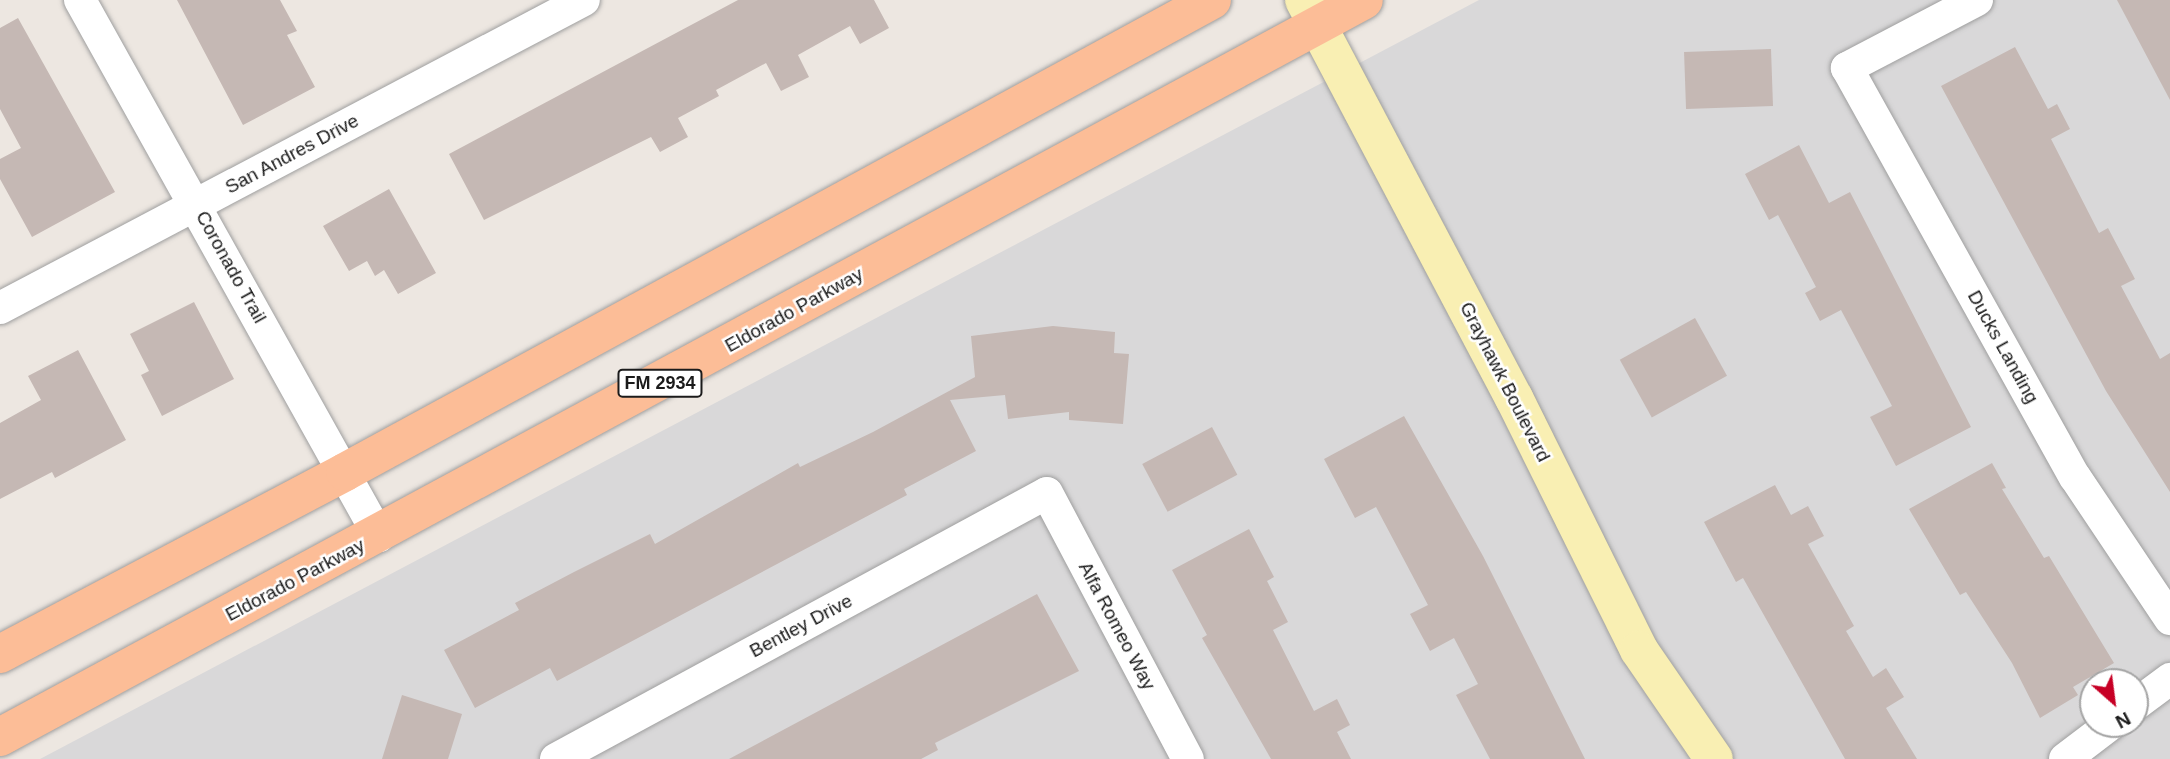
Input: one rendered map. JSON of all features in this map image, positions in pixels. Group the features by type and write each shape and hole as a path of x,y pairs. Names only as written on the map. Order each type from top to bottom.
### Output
{"main road":[{"path":"0,654 345,472 1212,0"},
{"name":"Eldorado Parkway","path":"0,737 379,536 1311,12 1364,0"}],"street":[{"name":"Coronado Trail","path":"80,0 197,204 379,536"},
{"name":"Ducks Landing","path":"1977,0 1847,68 2076,477 2170,619"},
{"name":"San Andres Drive","path":"0,308 568,4"},
{"name":"Grayhawk Boulevard","path":"1311,12 1514,398 1639,650 1714,759"},
{"name":"Bentley Drive","path":"556,759 1046,494"},
{"name":"Alfa Romeo Way","path":"1046,494 1188,759"},
{"path":"2149,695 2170,679"},
{"path":"2065,759 2093,738"}],"shaded area":[{"path":"1479,0 2170,0 2170,759 40,759"}],"building":[{"path":"177,0 280,0 297,31 287,35 315,87 243,125"},
{"path":"738,0 874,0 889,28 860,44 850,26 798,55 809,77 781,91 766,63 716,90 719,96 678,118 688,137 660,152 651,137 484,220 449,154"},
{"path":"2117,0 2170,0 2170,100"},
{"path":"18,18 115,192 32,237 0,179 0,159 21,148 0,109 0,28"},
{"path":"2015,47 2048,109 2057,104 2070,129 2051,139 2099,233 2108,228 2135,279 2121,286 2160,359 2170,353 2170,492 2106,391 1941,86"},
{"path":"1771,49 1773,106 1686,109 1684,52"},
{"path":"1799,145 1829,203 1850,192 1971,427 1896,466 1870,417 1892,406 1841,310 1820,321 1805,293 1816,287 1778,215 1769,220 1745,174"},
{"path":"389,189 436,273 398,294 384,270 375,276 367,261 349,271 323,226"},
{"path":"194,302 234,379 162,416 141,375 149,371 130,334"},
{"path":"1695,318 1727,376 1652,417 1620,360"},
{"path":"1053,326 1115,332 1114,353 1129,354 1123,424 1069,420 1069,412 1008,419 1005,395 950,400 976,451 904,489 907,495 557,681 550,668 475,708 444,650 519,610 515,603 650,534 655,544 798,463 800,467 873,432 975,377 971,336"},
{"path":"78,350 126,440 55,478 52,472 0,499 0,423 41,400 28,376"},
{"path":"1404,416 1483,556 1585,759 1490,759 1456,695 1478,684 1454,638 1430,651 1410,614 1428,605 1376,507 1355,518 1324,459"},
{"path":"1212,427 1237,475 1168,512 1142,464"},
{"path":"1992,463 2006,488 2002,489 2044,558 2049,556 2114,663 2105,668 2079,668 2079,683 2073,687 2078,695 2040,718 2012,663 1966,592 1960,595 1909,509"},
{"path":"1775,485 1791,515 1808,506 1824,536 1808,544 1854,626 1846,631 1873,677 1886,668 1904,697 1886,708 1917,759 1845,759 1743,578 1736,582 1704,522"},
{"path":"1249,529 1274,577 1267,581 1288,622 1273,630 1314,711 1337,699 1350,725 1337,732 1351,759 1271,759 1202,638 1207,635 1172,570"},
{"path":"1037,594 1079,671 935,743 938,750 921,759 729,759"},
{"path":"402,695 462,714 448,759 382,759"}]}
